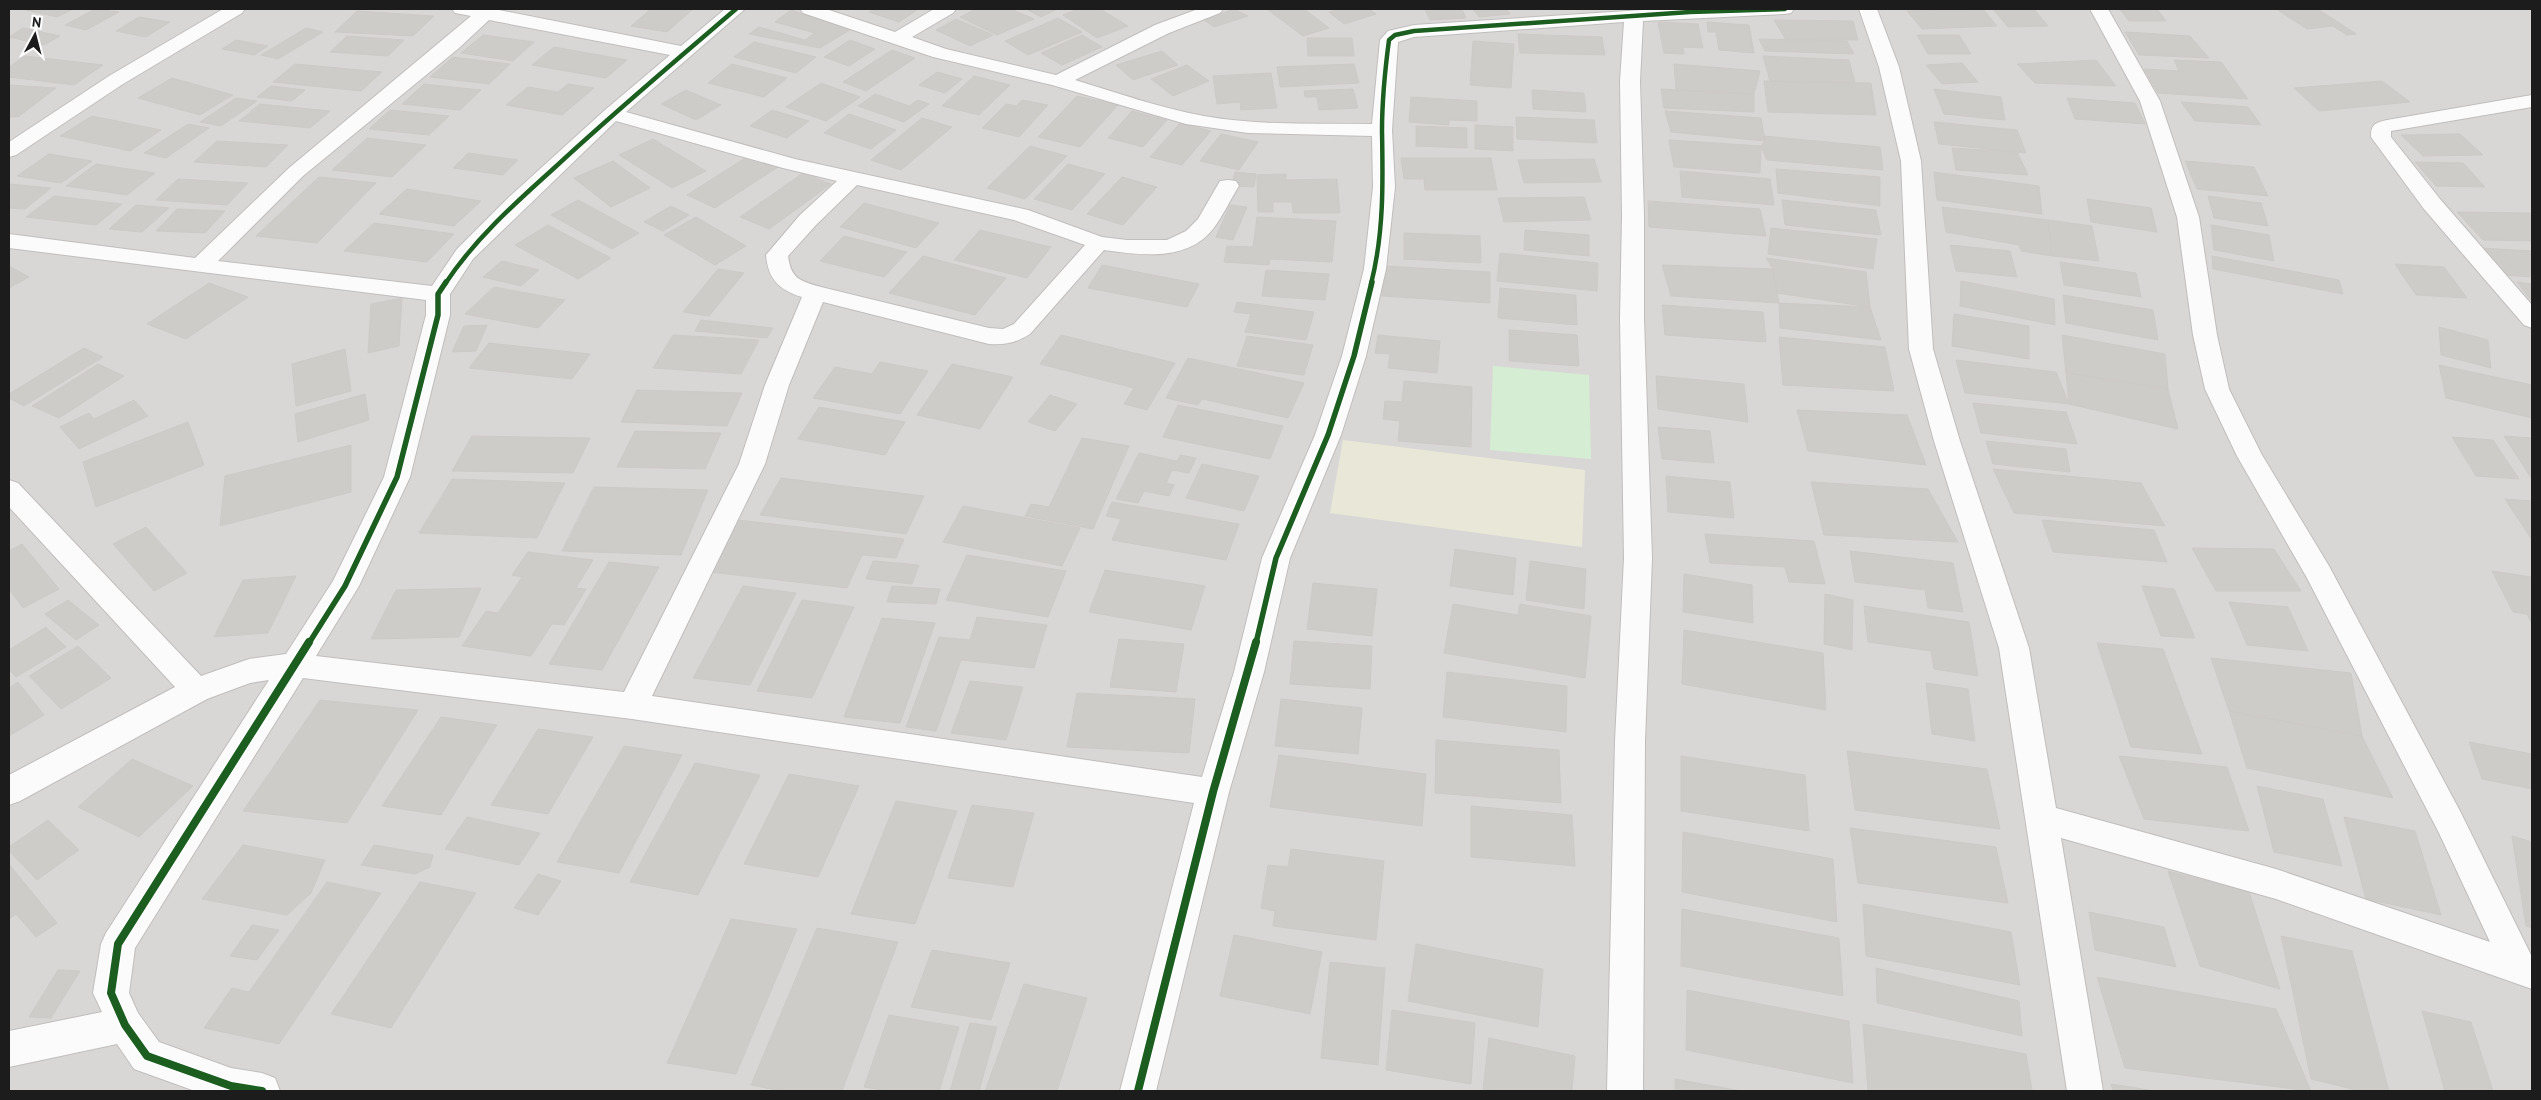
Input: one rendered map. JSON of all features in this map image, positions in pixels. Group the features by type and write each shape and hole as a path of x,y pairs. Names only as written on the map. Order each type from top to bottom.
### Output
{"street":[{"path":"9,151 116,80 236,9"},
{"path":"461,9 487,12 685,52"},
{"path":"240,1090 147,1056 126,1025 111,993 118,944 345,586 397,477 438,315 438,294 465,254 514,204 612,114 736,9"},
{"path":"809,9 940,53 1058,81 1148,108 1205,122 1271,127 1382,130"},
{"path":"896,39 948,9"},
{"path":"1058,81 1162,30 1214,9"},
{"path":"1138,1091 1213,792 1250,672 1276,558 1328,436 1354,356 1375,269 1384,188 1382,130 1385,71 1389,40 1395,35 1414,31 1634,18 1690,12 1785,9"},
{"path":"1868,9 1889,67 1911,161 1921,349 1947,441 2014,648 2085,1091"},
{"path":"2100,9 2150,102 2188,217 2205,335 2217,389 2250,456 2319,574 2526,971"},
{"path":"202,264 296,172 487,12"},
{"path":"1625,1091 1630,751 1638,558 1632,319 1633,216 1630,81 1634,18"},
{"path":"2532,101 2394,124 2381,128 2381,137 2432,204 2532,320"},
{"path":"612,114 664,130 760,153 790,164 1020,216 1099,243 1154,249 1184,244 1203,227 1228,186"},
{"path":"852,178 808,220 777,255 778,271 791,286 989,336 1007,337 1022,329 1099,243"},
{"path":"9,241 202,264 316,282 438,294"},
{"path":"632,706 752,464 777,385 815,293"},
{"path":"15,506 196,690"},
{"path":"9,791 196,690 249,671 294,665 632,706 1213,792"},
{"path":"2041,818 2276,884 2526,971"},
{"path":"9,1049 126,1025"}],"shaded area":[{"path":"9,9 2532,9 2532,1091 9,1091"},
{"path":"1343,440 1585,470 1582,547 1330,513"}],"green space":[{"path":"1493,366 1589,375 1591,459 1490,450"}],"building":[{"path":"22,9 73,9 57,17"},
{"path":"95,9 119,12 86,30 65,25"},
{"path":"651,9 693,9 667,32 631,26"},
{"path":"875,9 917,10 899,22 869,12"},
{"path":"976,9 1011,9 1034,19 997,35 960,17"},
{"path":"1057,9 1041,17 1028,10"},
{"path":"1078,9 1100,9 1128,26 1097,38 1063,15"},
{"path":"1234,9 1248,16 1214,27 1204,20"},
{"path":"1267,9 1304,9 1329,28 1303,36"},
{"path":"1339,9 1369,9 1376,14 1344,24 1329,12"},
{"path":"1425,9 1462,9 1466,18 1430,20"},
{"path":"1473,9 1506,9 1510,14 1479,17"},
{"path":"1983,9 1997,26 1922,29 1907,11"},
{"path":"1993,9 2034,9 2048,26 2008,27"},
{"path":"2120,9 2157,9 2166,21 2129,21"},
{"path":"2276,9 2318,9 2356,34 2347,35 2333,26 2307,29"},
{"path":"791,10 850,30 820,48 749,34 759,27 805,40 815,33 775,22"},
{"path":"357,11 434,16 413,36 335,32"},
{"path":"139,17 170,22 146,37 116,31"},
{"path":"1058,18 1082,32 1028,55 1005,41"},
{"path":"956,19 993,35 970,46 936,30"},
{"path":"1774,20 1853,21 1858,40 1786,40"},
{"path":"1658,22 1698,24 1703,48 1683,47 1684,54 1664,53"},
{"path":"1707,22 1749,25 1754,53 1719,50 1716,32 1708,32"},
{"path":"23,28 60,36 44,45 9,37"},
{"path":"306,28 323,32 278,59 261,55"},
{"path":"2125,32 2190,36 2209,58 2139,55"},
{"path":"1518,34 1602,37 1605,55 1520,53"},
{"path":"483,35 534,42 513,61 461,53"},
{"path":"1082,35 1102,47 1062,65 1041,53"},
{"path":"1917,35 1959,35 1971,54 1928,54"},
{"path":"347,36 404,40 388,56 330,52"},
{"path":"1307,38 1352,38 1354,56 1308,56"},
{"path":"1759,39 1847,41 1854,54 1765,51"},
{"path":"236,40 268,46 254,55 222,49"},
{"path":"850,40 875,49 849,66 824,57"},
{"path":"1473,41 1514,44 1511,88 1470,85"},
{"path":"754,42 816,57 796,73 734,57"},
{"path":"554,47 627,60 606,78 532,65"},
{"path":"892,50 915,58 866,91 843,82"},
{"path":"1162,51 1178,65 1133,80 1116,65"},
{"path":"25,56 103,65 74,85 9,77 9,67"},
{"path":"1763,56 1849,60 1855,83 1770,81"},
{"path":"453,57 510,64 489,84 430,77"},
{"path":"2096,60 2116,86 2035,83 2017,64"},
{"path":"2174,60 2221,62 2248,99 2158,93 2144,69 2179,71"},
{"path":"1962,63 1978,82 1942,84 1926,65"},
{"path":"295,64 382,72 361,91 273,82"},
{"path":"732,64 787,78 764,97 708,83"},
{"path":"1354,64 1359,83 1280,87 1277,67"},
{"path":"1674,64 1760,71 1754,94 1676,90"},
{"path":"1187,65 1209,81 1173,96 1151,79"},
{"path":"937,72 962,79 945,93 919,85"},
{"path":"1271,73 1277,108 1241,110 1240,102 1217,104 1213,76"},
{"path":"974,76 1010,85 979,115 942,106"},
{"path":"172,78 233,95 200,115 138,98"},
{"path":"1764,81 1871,83 1876,115 1768,112"},
{"path":"2382,81 2410,102 2319,111 2294,88"},
{"path":"821,83 860,97 826,121 786,107"},
{"path":"424,84 481,90 460,110 402,104"},
{"path":"568,84 594,88 562,115 506,105 528,87 558,92"},
{"path":"9,85 56,88 18,117 9,117"},
{"path":"271,86 305,90 292,101 257,97"},
{"path":"1353,89 1358,108 1319,110 1317,97 1305,97 1304,91"},
{"path":"1661,89 1754,94 1754,112 1664,108"},
{"path":"1934,89 2001,97 2005,120 1944,114"},
{"path":"686,90 721,105 696,120 661,104"},
{"path":"1532,90 1584,93 1586,112 1533,109"},
{"path":"875,94 909,106 918,100 929,104 904,122 858,106"},
{"path":"1077,96 1118,105 1080,147 1038,137"},
{"path":"1411,97 1477,101 1477,121 1449,120 1449,125 1409,122"},
{"path":"236,98 257,101 221,126 200,122"},
{"path":"2067,98 2135,103 2145,124 2075,119"},
{"path":"1022,100 1048,105 1019,137 982,128 1006,104 1016,106"},
{"path":"2181,102 2248,107 2261,125 2195,121"},
{"path":"260,104 330,111 310,128 239,121"},
{"path":"390,110 449,116 429,135 369,129"},
{"path":"772,110 809,121 787,138 750,126"},
{"path":"1132,111 1167,120 1143,147 1108,138"},
{"path":"1665,111 1761,118 1765,141 1671,132"},
{"path":"849,114 896,130 871,149 824,133"},
{"path":"92,116 161,130 130,151 60,136"},
{"path":"1516,117 1594,120 1597,143 1517,139"},
{"path":"922,118 952,127 901,170 871,160"},
{"path":"1934,122 2017,130 2026,153 1939,144"},
{"path":"1180,123 1211,131 1182,165 1150,157"},
{"path":"188,124 209,128 166,158 144,153"},
{"path":"1475,125 1513,127 1513,151 1475,149"},
{"path":"1416,126 1467,128 1467,148 1416,146"},
{"path":"1221,134 1258,142 1239,170 1200,161"},
{"path":"2460,134 2483,155 2423,156 2401,135"},
{"path":"1764,136 1880,147 1883,170 1767,160 1761,146 1765,141"},
{"path":"367,138 426,145 392,177 332,170"},
{"path":"653,139 706,171 672,188 619,155"},
{"path":"1669,140 1761,146 1760,173 1674,167"},
{"path":"217,141 288,145 266,167 194,162"},
{"path":"1030,146 1067,156 1025,199 987,188"},
{"path":"1952,148 2017,152 2028,175 1956,170"},
{"path":"468,153 518,160 503,175 453,168"},
{"path":"753,153 781,165 715,208 687,195"},
{"path":"49,154 92,161 61,183 17,176"},
{"path":"1401,158 1491,158 1497,190 1425,190 1424,179 1404,179"},
{"path":"1594,159 1601,182 1524,183 1518,160"},
{"path":"613,161 650,188 611,207 574,178"},
{"path":"2185,161 2254,167 2268,196 2197,189"},
{"path":"2415,162 2463,163 2485,187 2436,186"},
{"path":"96,164 155,173 127,195 66,186"},
{"path":"1068,164 1105,174 1072,210 1034,199"},
{"path":"1776,169 1880,177 1880,206 1778,193"},
{"path":"1680,171 1770,179 1774,205 1682,197"},
{"path":"1235,172 1256,174 1254,187 1232,186"},
{"path":"1934,172 2039,186 2042,214 1937,200"},
{"path":"803,173 831,184 769,229 740,217"},
{"path":"1286,174 1286,180 1337,179 1340,213 1293,213 1292,202 1273,202 1273,212 1258,212 1257,175"},
{"path":"319,177 376,183 317,243 256,236"},
{"path":"1122,177 1157,187 1123,225 1087,214"},
{"path":"178,179 248,183 227,205 156,200"},
{"path":"9,184 51,188 25,209 9,208"},
{"path":"407,189 481,201 454,226 379,214"},
{"path":"54,196 122,204 96,225 26,217"},
{"path":"2208,196 2261,203 2268,226 2214,218"},
{"path":"1584,197 1591,220 1504,222 1498,198"},
{"path":"2087,199 2151,208 2157,232 2091,222"},
{"path":"578,200 639,233 612,249 551,215"},
{"path":"1782,200 1876,210 1881,235 1785,225"},
{"path":"1648,201 1760,209 1766,236 1649,227"},
{"path":"864,203 939,223 916,248 840,227"},
{"path":"136,205 169,208 142,232 109,229"},
{"path":"1230,205 1247,207 1233,240 1216,237"},
{"path":"671,206 689,215 663,231 644,222"},
{"path":"1942,207 2048,220 2052,256 2021,251 2019,245 1946,232"},
{"path":"177,209 225,211 205,233 156,231"},
{"path":"2457,212 2532,213 2532,241 2483,240"},
{"path":"696,217 746,246 715,265 664,235"},
{"path":"1257,217 1336,221 1332,262 1270,259 1269,265 1224,262 1227,246 1253,247"},
{"path":"2048,220 2092,226 2099,261 2052,256"},
{"path":"374,223 454,234 427,262 344,251"},
{"path":"548,225 611,258 578,279 515,245"},
{"path":"2211,225 2269,235 2274,261 2214,250"},
{"path":"1771,228 1877,239 1873,269 1768,254"},
{"path":"980,230 1051,247 1027,278 954,260"},
{"path":"1525,230 1589,235 1589,256 1524,250"},
{"path":"1404,233 1480,236 1481,263 1404,259"},
{"path":"844,236 907,252 884,277 820,261"},
{"path":"1950,245 2010,251 2017,277 1956,271"},
{"path":"2482,248 2532,251 2532,277 2503,275"},
{"path":"1500,253 1598,263 1597,291 1497,281"},
{"path":"923,256 1006,278 975,315 889,293"},
{"path":"2212,256 2339,280 2343,294 2213,269"},
{"path":"1766,258 1866,272 1870,307 1777,293 1773,269"},
{"path":"502,261 539,270 521,286 483,277"},
{"path":"2060,262 2136,273 2141,297 2064,285"},
{"path":"2395,264 2444,267 2467,298 2416,295"},
{"path":"1102,265 1199,284 1187,307 1088,288"},
{"path":"1662,265 1773,269 1779,303 1671,296"},
{"path":"9,266 29,277 9,288"},
{"path":"1384,266 1490,272 1490,303 1382,296"},
{"path":"718,269 744,273 709,316 683,312"},
{"path":"1266,270 1329,274 1325,300 1262,296"},
{"path":"1961,281 2054,299 2055,325 1960,306"},
{"path":"2517,282 2532,284 2532,300 2530,299"},
{"path":"209,283 248,297 186,339 147,324"},
{"path":"494,287 565,300 538,328 465,314"},
{"path":"1500,288 1576,295 1577,325 1498,318"},
{"path":"2063,295 2153,310 2158,340 2066,323"},
{"path":"402,298 399,346 368,353 371,304"},
{"path":"1237,302 1314,312 1306,340 1245,332 1251,314 1234,312"},
{"path":"1779,303 1870,307 1881,340 1780,328"},
{"path":"1662,305 1763,312 1766,342 1665,335"},
{"path":"1954,314 2029,326 2029,359 1952,346"},
{"path":"701,320 773,328 767,338 695,331"},
{"path":"487,325 476,351 452,352 464,326"},
{"path":"2439,327 2488,340 2491,368 2441,355"},
{"path":"1509,330 1577,335 1579,366 1509,361"},
{"path":"673,335 759,340 741,374 653,368"},
{"path":"1061,335 1175,363 1147,410 1124,404 1134,388 1040,364"},
{"path":"1378,335 1440,341 1437,373 1388,368 1390,354 1375,353"},
{"path":"2062,335 2165,354 2168,389 2066,373"},
{"path":"1247,336 1313,345 1304,375 1237,366"},
{"path":"1779,337 1885,347 1894,391 1783,385"},
{"path":"489,343 590,354 572,379 469,368"},
{"path":"84,348 103,357 24,406 9,398 9,394"},
{"path":"345,349 351,391 296,406 292,364"},
{"path":"1188,358 1304,383 1288,418 1202,399 1198,405 1166,398"},
{"path":"1956,360 2056,372 2069,404 1965,393"},
{"path":"880,362 928,371 900,414 813,398 835,367 872,374"},
{"path":"98,364 124,376 59,418 32,406"},
{"path":"952,364 1013,377 980,429 917,415"},
{"path":"2439,365 2532,385 2532,418 2446,398"},
{"path":"2066,373 2168,389 2178,429 2069,404"},
{"path":"1656,376 1744,384 1748,422 1658,409"},
{"path":"1404,381 1472,387 1471,447 1398,441 1400,421 1383,419 1385,401 1402,402"},
{"path":"637,390 742,393 727,426 621,422"},
{"path":"365,394 369,420 298,442 295,414"},
{"path":"1050,395 1077,404 1055,431 1028,422"},
{"path":"134,400 148,416 79,449 60,427 89,413 94,419"},
{"path":"1973,403 2066,412 2077,444 1981,433"},
{"path":"1178,405 1283,426 1270,459 1163,437"},
{"path":"819,407 905,422 885,455 798,439"},
{"path":"1797,410 1907,415 1926,465 1808,451"},
{"path":"188,422 204,465 96,507 83,462"},
{"path":"1658,427 1710,431 1714,463 1662,459"},
{"path":"635,431 721,433 705,469 617,467"},
{"path":"472,436 590,438 573,473 452,471"},
{"path":"2504,436 2532,438 2532,479"},
{"path":"2452,437 2493,440 2519,479 2476,476"},
{"path":"1082,438 1129,446 1093,529 1025,516 1031,504 1049,507"},
{"path":"1986,441 2066,449 2070,472 1993,464"},
{"path":"351,445 351,492 220,526 225,476"},
{"path":"1139,453 1177,461 1180,455 1196,458 1189,473 1172,470 1166,483 1174,485 1169,496 1144,491 1138,503 1116,499"},
{"path":"1202,464 1259,476 1244,511 1186,498"},
{"path":"1993,469 2141,483 2165,526 2014,513"},
{"path":"1666,476 1730,482 1734,518 1668,512"},
{"path":"781,478 924,496 906,534 760,515"},
{"path":"452,479 565,483 537,538 419,533"},
{"path":"1811,482 1928,489 1958,542 1824,535"},
{"path":"594,487 708,490 681,555 562,551"},
{"path":"2505,499 2532,501 2532,540"},
{"path":"1112,502 1239,524 1226,560 1112,540 1121,519 1106,516"},
{"path":"963,506 1080,528 1062,566 943,542"},
{"path":"738,520 904,539 896,558 862,555 847,588 710,572"},
{"path":"2042,520 2154,530 2167,562 2053,552"},
{"path":"146,527 187,573 154,591 113,544"},
{"path":"1705,534 1814,541 1825,584 1789,582 1785,567 1710,563"},
{"path":"22,544 59,589 23,608 9,589 9,551"},
{"path":"2192,548 2274,549 2301,591 2216,591"},
{"path":"1455,549 1516,558 1513,595 1450,586"},
{"path":"1850,551 1953,563 1963,612 1928,608 1925,590 1855,582"},
{"path":"528,552 593,560 576,588 586,589 564,625 552,624 531,656 462,646 486,611 498,613 522,577 512,575"},
{"path":"967,555 1066,571 1048,617 946,600"},
{"path":"873,561 919,565 912,584 866,579"},
{"path":"1530,561 1586,569 1584,609 1526,600"},
{"path":"609,562 659,567 602,670 549,664"},
{"path":"1105,570 1205,586 1191,630 1089,612"},
{"path":"2492,571 2532,577 2532,624 2527,614 2513,612"},
{"path":"1684,574 1752,585 1753,623 1683,612"},
{"path":"296,576 268,633 214,637 243,580"},
{"path":"1313,583 1377,589 1372,636 1307,629"},
{"path":"743,586 796,593 750,685 693,678"},
{"path":"892,586 940,589 936,604 887,602"},
{"path":"2142,586 2174,589 2195,638 2161,636"},
{"path":"481,588 459,637 371,639 396,590"},
{"path":"1825,594 1853,600 1852,650 1824,644"},
{"path":"68,600 99,625 76,640 45,614"},
{"path":"802,600 854,607 812,698 757,691"},
{"path":"2229,602 2288,607 2308,651 2247,645"},
{"path":"1453,604 1518,615 1520,604 1591,616 1585,678 1444,653"},
{"path":"1864,606 1969,622 1978,676 1934,669 1931,651 1868,642"},
{"path":"977,617 1047,625 1034,668 961,660 936,731 906,727 939,637 970,640"},
{"path":"882,618 935,623 900,723 844,717"},
{"path":"46,627 66,647 16,677 9,670 9,650"},
{"path":"1684,630 1823,653 1826,710 1682,684"},
{"path":"1119,639 1184,644 1176,692 1110,687"},
{"path":"1294,641 1372,646 1370,689 1290,684"},
{"path":"2097,643 2163,649 2202,754 2131,747"},
{"path":"78,646 111,678 61,709 29,676"},
{"path":"2211,658 2351,673 2362,736 2229,711"},
{"path":"1447,672 1567,686 1566,732 1443,717"},
{"path":"970,681 1023,687 1006,740 951,733"},
{"path":"18,682 44,715 9,736 9,688"},
{"path":"1926,683 1968,689 1975,741 1932,734"},
{"path":"1077,693 1195,699 1189,753 1067,747"},
{"path":"1281,699 1362,708 1358,754 1275,746"},
{"path":"320,700 418,710 347,823 243,811"},
{"path":"2229,711 2362,736 2393,798 2247,768"},
{"path":"441,717 497,725 441,815 382,806"},
{"path":"538,729 593,737 548,814 491,805"},
{"path":"1436,740 1559,750 1561,803 1435,793"},
{"path":"2469,742 2532,754 2532,789 2482,779"},
{"path":"624,746 682,755 619,873 557,862"},
{"path":"1847,751 1987,769 2000,829 1855,810"},
{"path":"1279,755 1426,774 1422,826 1270,807"},
{"path":"1681,756 1805,775 1809,831 1681,811"},
{"path":"2119,756 2227,767 2249,831 2144,819"},
{"path":"132,759 193,786 139,837 78,807"},
{"path":"695,763 760,775 698,895 630,882"},
{"path":"789,774 859,786 818,877 744,864"},
{"path":"2257,786 2323,799 2342,866 2274,852"},
{"path":"896,801 957,811 915,924 851,914"},
{"path":"972,805 1034,813 1013,887 948,878"},
{"path":"1471,806 1572,815 1575,866 1471,857"},
{"path":"467,817 540,833 519,865 445,849"},
{"path":"2344,817 2415,831 2441,915 2366,899"},
{"path":"48,820 79,850 37,880 9,851 9,847"},
{"path":"1850,828 1996,847 2008,903 1858,883"},
{"path":"1683,832 1833,859 1837,922 1682,892"},
{"path":"2512,836 2532,842 2532,928 2526,926"},
{"path":"243,845 325,860 311,893 287,915 202,899"},
{"path":"374,845 433,855 430,867 415,874 361,865"},
{"path":"1291,849 1384,861 1376,940 1273,926 1275,911 1261,908 1268,865 1288,867"},
{"path":"9,864 57,923 36,937 16,914 9,919"},
{"path":"2168,871 2249,892 2280,989 2200,966"},
{"path":"538,874 561,881 538,915 514,908"},
{"path":"327,882 381,893 279,1044 204,1028 232,988 249,992"},
{"path":"420,882 476,893 391,1028 331,1014"},
{"path":"1863,904 2011,932 2020,985 1866,956"},
{"path":"1682,909 1839,938 1843,996 1681,966"},
{"path":"2089,912 2164,927 2176,967 2095,950"},
{"path":"731,919 797,929 736,1074 667,1063"},
{"path":"252,925 279,930 257,960 230,956"},
{"path":"817,928 898,942 842,1091 781,1091 751,1085"},
{"path":"1234,935 1322,952 1310,1014 1220,996"},
{"path":"2281,936 2352,951 2389,1091 2360,1091 2311,1079"},
{"path":"1416,944 1543,969 1538,1027 1408,1001"},
{"path":"932,950 1010,963 991,1020 911,1007"},
{"path":"1330,962 1385,968 1378,1065 1321,1058"},
{"path":"1876,968 2019,1001 2022,1036 1877,1003"},
{"path":"58,970 80,971 51,1018 29,1017"},
{"path":"2097,977 2276,1009 2311,1091 2125,1068"},
{"path":"1024,984 1087,998 1057,1091 985,1091"},
{"path":"1687,990 1849,1021 1853,1083 1686,1050"},
{"path":"1392,1010 1475,1023 1471,1084 1386,1070"},
{"path":"2422,1011 2471,1022 2493,1091 2445,1091"},
{"path":"889,1015 959,1027 939,1091 888,1091 864,1087"},
{"path":"970,1023 997,1027 979,1091 950,1091"},
{"path":"1863,1024 2026,1054 2032,1091 1868,1091"},
{"path":"1489,1038 1575,1056 1572,1091 1496,1091 1483,1089"},
{"path":"1675,1079 1741,1091 1675,1091"},
{"path":"2111,1084 2155,1091 2113,1091"}],"cycle path":[{"path":"262,1091 231,1086 147,1056 125,1025 111,993 118,944 345,586 397,477 438,315 438,294 465,254 515,204 612,114 736,9"},
{"path":"1138,1091 1213,792 1249,672 1276,558 1328,435 1354,356 1375,269 1384,187 1382,130 1385,71 1389,40 1395,35 1414,31 1690,12 1785,9"}]}
